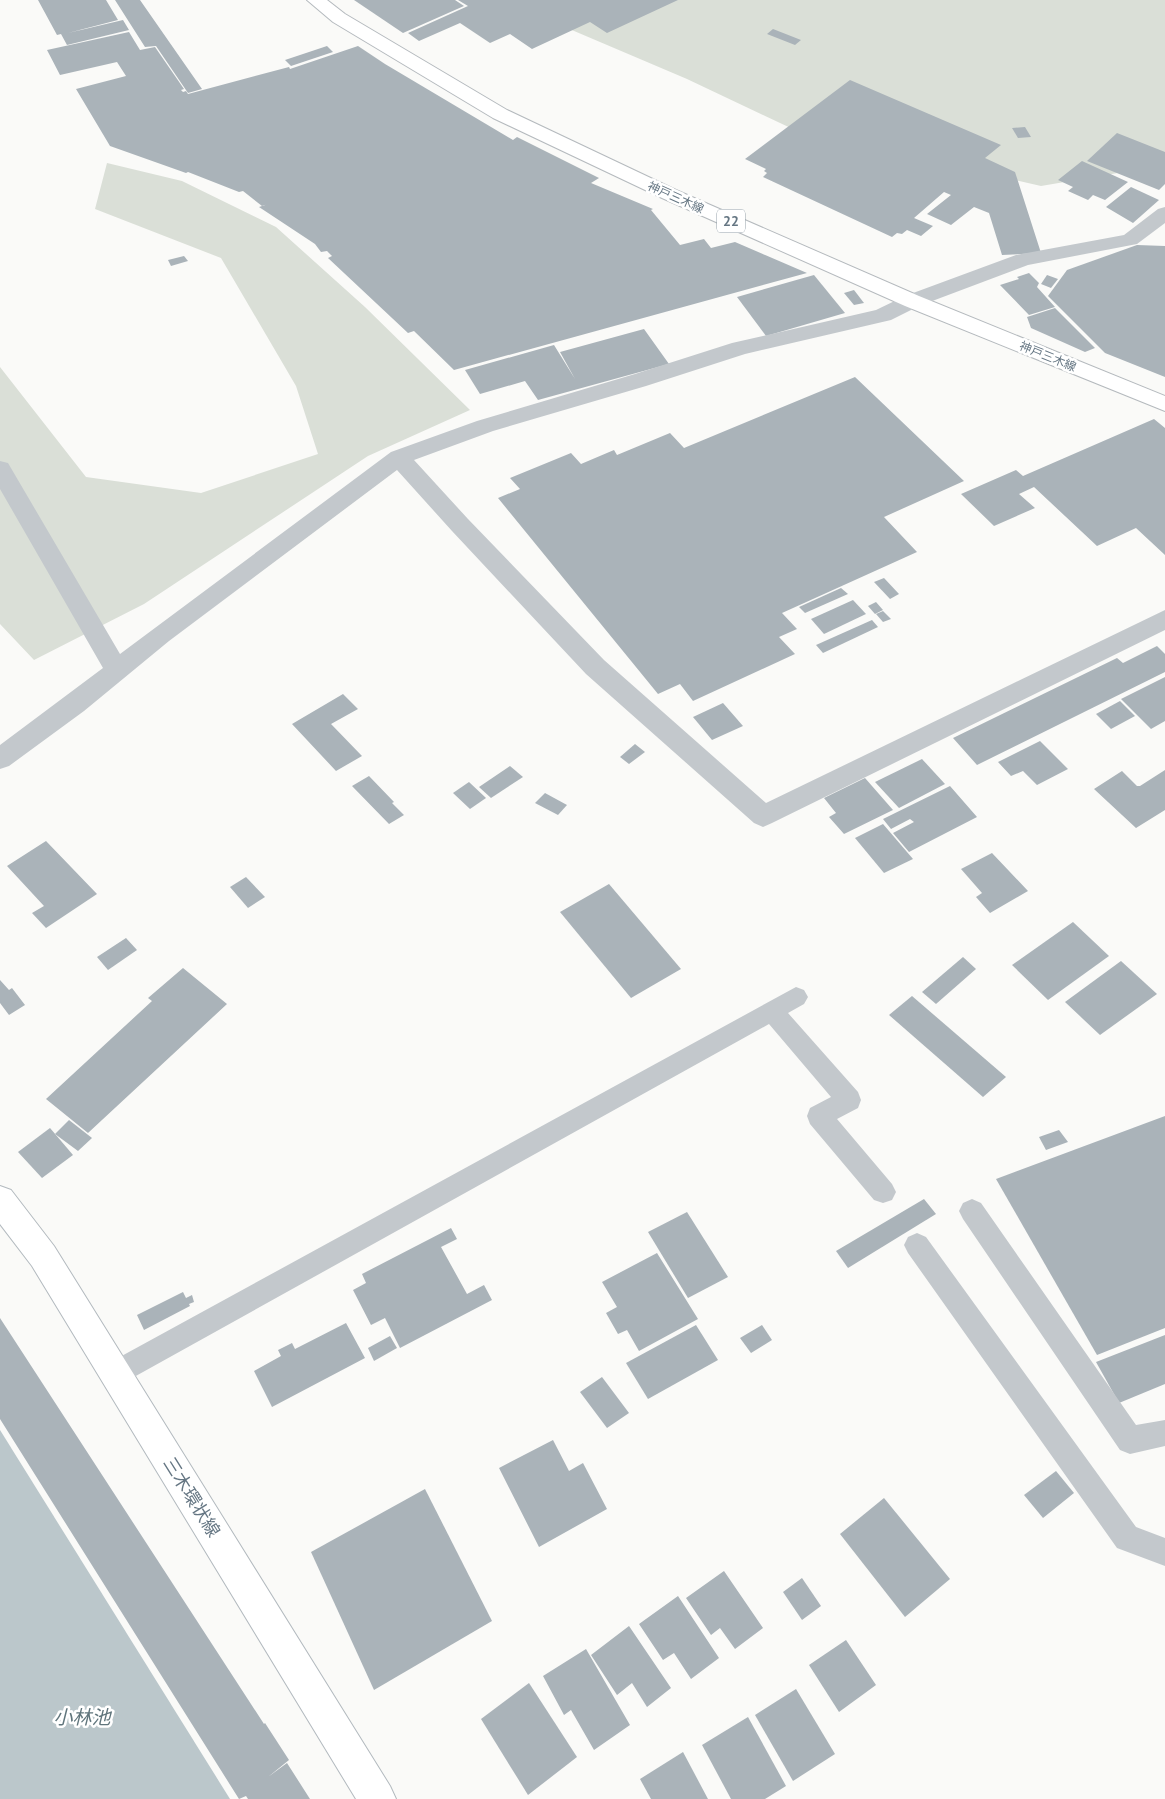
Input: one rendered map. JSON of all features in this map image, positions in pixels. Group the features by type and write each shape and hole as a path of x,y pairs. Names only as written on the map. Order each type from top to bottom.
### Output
{"main road":[{"name":"神戸三木線","path":"316,0 339,18 500,114 669,194 912,301 1165,404"},
{"name":"三木環状線","path":"0,1200 43,1256 377,1799"}],"street":[{"path":"0,759 75,704 160,635 399,457 485,426 638,381 740,348 883,315 912,301 1023,259 1130,240 1165,213"},
{"path":"399,457 460,525 595,666 763,816 1165,619"},
{"path":"0,469 117,670"}],"lane":[{"path":"116,1373 796,997"},
{"path":"772,1010 848,1100 819,1116 883,1192"},
{"path":"972,1211 1130,1440 1165,1433"},
{"path":"918,1245 1127,1538 1165,1552"}],"shaded area":[{"path":"508,0 1165,0 1165,165 1041,186 972,170 814,139 687,79 520,8"},
{"path":"107,163 182,181 276,227 365,307 470,410 368,456 144,604 34,660 0,624 0,367 86,477 201,493 318,454 296,386 221,258 95,209"}],"water":[{"name":"小林池","path":"0,1430 230,1799 0,1799"}],"building":[{"path":"38,0 106,0 118,20 68,33 123,20 129,30 67,45 61,34 57,35"},
{"path":"115,0 140,0 202,89 188,93 156,46 145,47"},
{"path":"354,0 455,0 464,6 403,33"},
{"path":"458,0 678,0 607,33 590,22 532,49 510,34 490,43 460,23 419,41 408,33 468,6"},
{"path":"773,29 801,40 795,45 767,34"},
{"path":"129,32 140,50 155,47 184,89 181,90 183,92 186,91 188,94 289,67 290,69 358,46 513,140 517,137 599,178 591,183 653,209 651,210 680,245 704,239 711,248 735,242 807,273 454,370 414,331 408,333 328,258 332,256 327,251 321,252 315,244 259,207 290,197 262,206 243,191 239,192 188,172 186,173 110,146 76,89 126,76 117,62 60,75 47,50"},
{"path":"327,46 333,52 291,66 285,60"},
{"path":"850,80 1001,145 985,158 1015,172 1041,253 1002,255 989,213 974,207 951,225 927,214 951,195 944,192 914,218 933,226 921,236 907,230 902,234 897,233 892,237 763,177 767,173 764,171 766,169 745,159"},
{"path":"1025,127 1031,137 1018,138 1012,128"},
{"path":"1117,133 1165,152 1165,184 1159,190 1087,161"},
{"path":"1082,161 1128,182 1105,200 1093,195 1088,200 1068,191 1073,187 1058,180"},
{"path":"1131,187 1159,200 1133,223 1106,207"},
{"path":"1137,245 1165,246 1165,377 1105,353 1048,296 1067,270"},
{"path":"184,256 188,261 171,266 168,260"},
{"path":"1029,273 1039,283 1037,287 1055,307 1029,315 1000,285 1019,279 1017,277"},
{"path":"814,275 845,313 766,336 737,297"},
{"path":"1047,275 1058,279 1051,288 1041,284"},
{"path":"854,290 864,303 854,305 844,293"},
{"path":"1055,308 1095,348 1085,352 1031,328 1027,317"},
{"path":"644,329 669,364 538,400 525,381 480,394 465,370 554,345 575,379 560,352"},
{"path":"855,377 964,481 884,517 917,552 782,613 797,629 779,637 795,654 693,701 680,684 658,694 498,498 520,489 510,478 571,453 581,464 614,450 617,455 670,433 684,448"},
{"path":"1154,419 1165,428 1165,555 1136,528 1097,546 1034,487 1019,494 1035,508 994,526 961,494 1016,470 1023,476"},
{"path":"884,578 899,594 890,599 874,582"},
{"path":"841,588 848,594 805,613 799,607"},
{"path":"853,600 866,614 824,634 811,619"},
{"path":"876,602 883,610 875,614 868,606"},
{"path":"883,611 891,619 883,622 876,614"},
{"path":"872,620 878,627 823,653 816,645"},
{"path":"1157,646 1165,654 1165,672 977,765 953,738 1117,658 1123,663"},
{"path":"1165,677 1165,721 1151,729 1121,699"},
{"path":"343,694 358,709 331,724 362,756 336,771 292,724"},
{"path":"1120,701 1135,716 1111,729 1096,714"},
{"path":"723,703 743,726 712,740 693,717"},
{"path":"1040,741 1068,769 1037,785 1023,771 1011,776 998,762"},
{"path":"635,744 645,752 629,764 620,757"},
{"path":"922,759 945,784 899,808 875,782"},
{"path":"510,766 523,777 491,798 479,787"},
{"path":"1165,770 1165,810 1136,828 1094,789 1122,771 1137,786 1140,786"},
{"path":"369,776 404,815 389,824 352,786"},
{"path":"865,778 893,810 844,834 829,817 836,813 824,798"},
{"path":"469,782 486,798 470,809 453,793"},
{"path":"950,786 977,817 909,852 893,833 914,822 910,819 891,829 883,819"},
{"path":"545,793 567,805 558,815 535,803"},
{"path":"883,824 913,859 884,873 855,838"},
{"path":"46,841 97,894 46,928 32,913 44,906 7,866"},
{"path":"992,853 1028,891 990,913 976,897 982,893 961,869"},
{"path":"246,877 265,897 248,908 230,887"},
{"path":"609,884 681,969 631,998 560,912"},
{"path":"1073,922 1109,956 1048,1000 1012,965"},
{"path":"126,938 137,950 108,970 97,957"},
{"path":"963,957 976,969 936,1004 922,992"},
{"path":"1121,961 1157,994 1100,1035 1065,1002"},
{"path":"183,968 227,1004 88,1133 46,1099 152,1001 148,998"},
{"path":"0,980 9,990 12,988 25,1005 9,1015 0,1003"},
{"path":"912,996 1006,1077 983,1097 889,1015"},
{"path":"1165,1116 1165,1328 1097,1355 996,1179"},
{"path":"69,1120 92,1138 78,1151 55,1134"},
{"path":"50,1128 73,1155 42,1178 18,1152"},
{"path":"1059,1130 1068,1142 1046,1150 1039,1137"},
{"path":"924,1199 936,1214 848,1268 836,1251"},
{"path":"687,1212 728,1277 688,1298 648,1232"},
{"path":"451,1228 457,1239 441,1247 467,1294 484,1285 492,1300 400,1348 385,1318 371,1325 353,1290 366,1283 362,1274"},
{"path":"657,1253 698,1319 639,1351 627,1330 618,1334 606,1313 617,1307 602,1282"},
{"path":"183,1292 186,1298 192,1295 194,1302 189,1304 190,1306 144,1330 137,1315"},
{"path":"0,1318 289,1760 268,1777 287,1763 310,1799 248,1799 246,1796 239,1799 0,1419"},
{"path":"346,1323 365,1358 272,1407 254,1371 281,1356 278,1350 292,1343 295,1349"},
{"path":"696,1325 718,1360 648,1399 626,1363"},
{"path":"762,1325 772,1340 751,1353 740,1338"},
{"path":"1165,1335 1165,1384 1119,1403 1096,1362"},
{"path":"390,1336 397,1348 374,1361 368,1348"},
{"path":"602,1377 629,1413 607,1428 580,1392"},
{"path":"553,1440 569,1471 583,1463 607,1509 539,1547 499,1468"},
{"path":"1056,1471 1074,1493 1043,1518 1024,1495"},
{"path":"425,1489 492,1621 374,1690 311,1552"},
{"path":"884,1498 950,1579 905,1617 840,1534"},
{"path":"724,1571 763,1628 735,1649 720,1628 711,1635 686,1598"},
{"path":"802,1578 821,1606 802,1620 783,1592"},
{"path":"678,1596 719,1658 691,1679 674,1653 663,1660 639,1624"},
{"path":"629,1626 671,1688 647,1707 632,1683 617,1695 591,1655"},
{"path":"846,1640 876,1685 839,1712 809,1665"},
{"path":"586,1649 630,1725 594,1750 571,1710 564,1715 543,1676"},
{"path":"529,1683 577,1757 528,1795 481,1719"},
{"path":"796,1689 835,1754 793,1781 755,1715"},
{"path":"748,1717 786,1786 765,1799 731,1799 702,1745"},
{"path":"683,1752 708,1799 651,1799 640,1779"}]}
